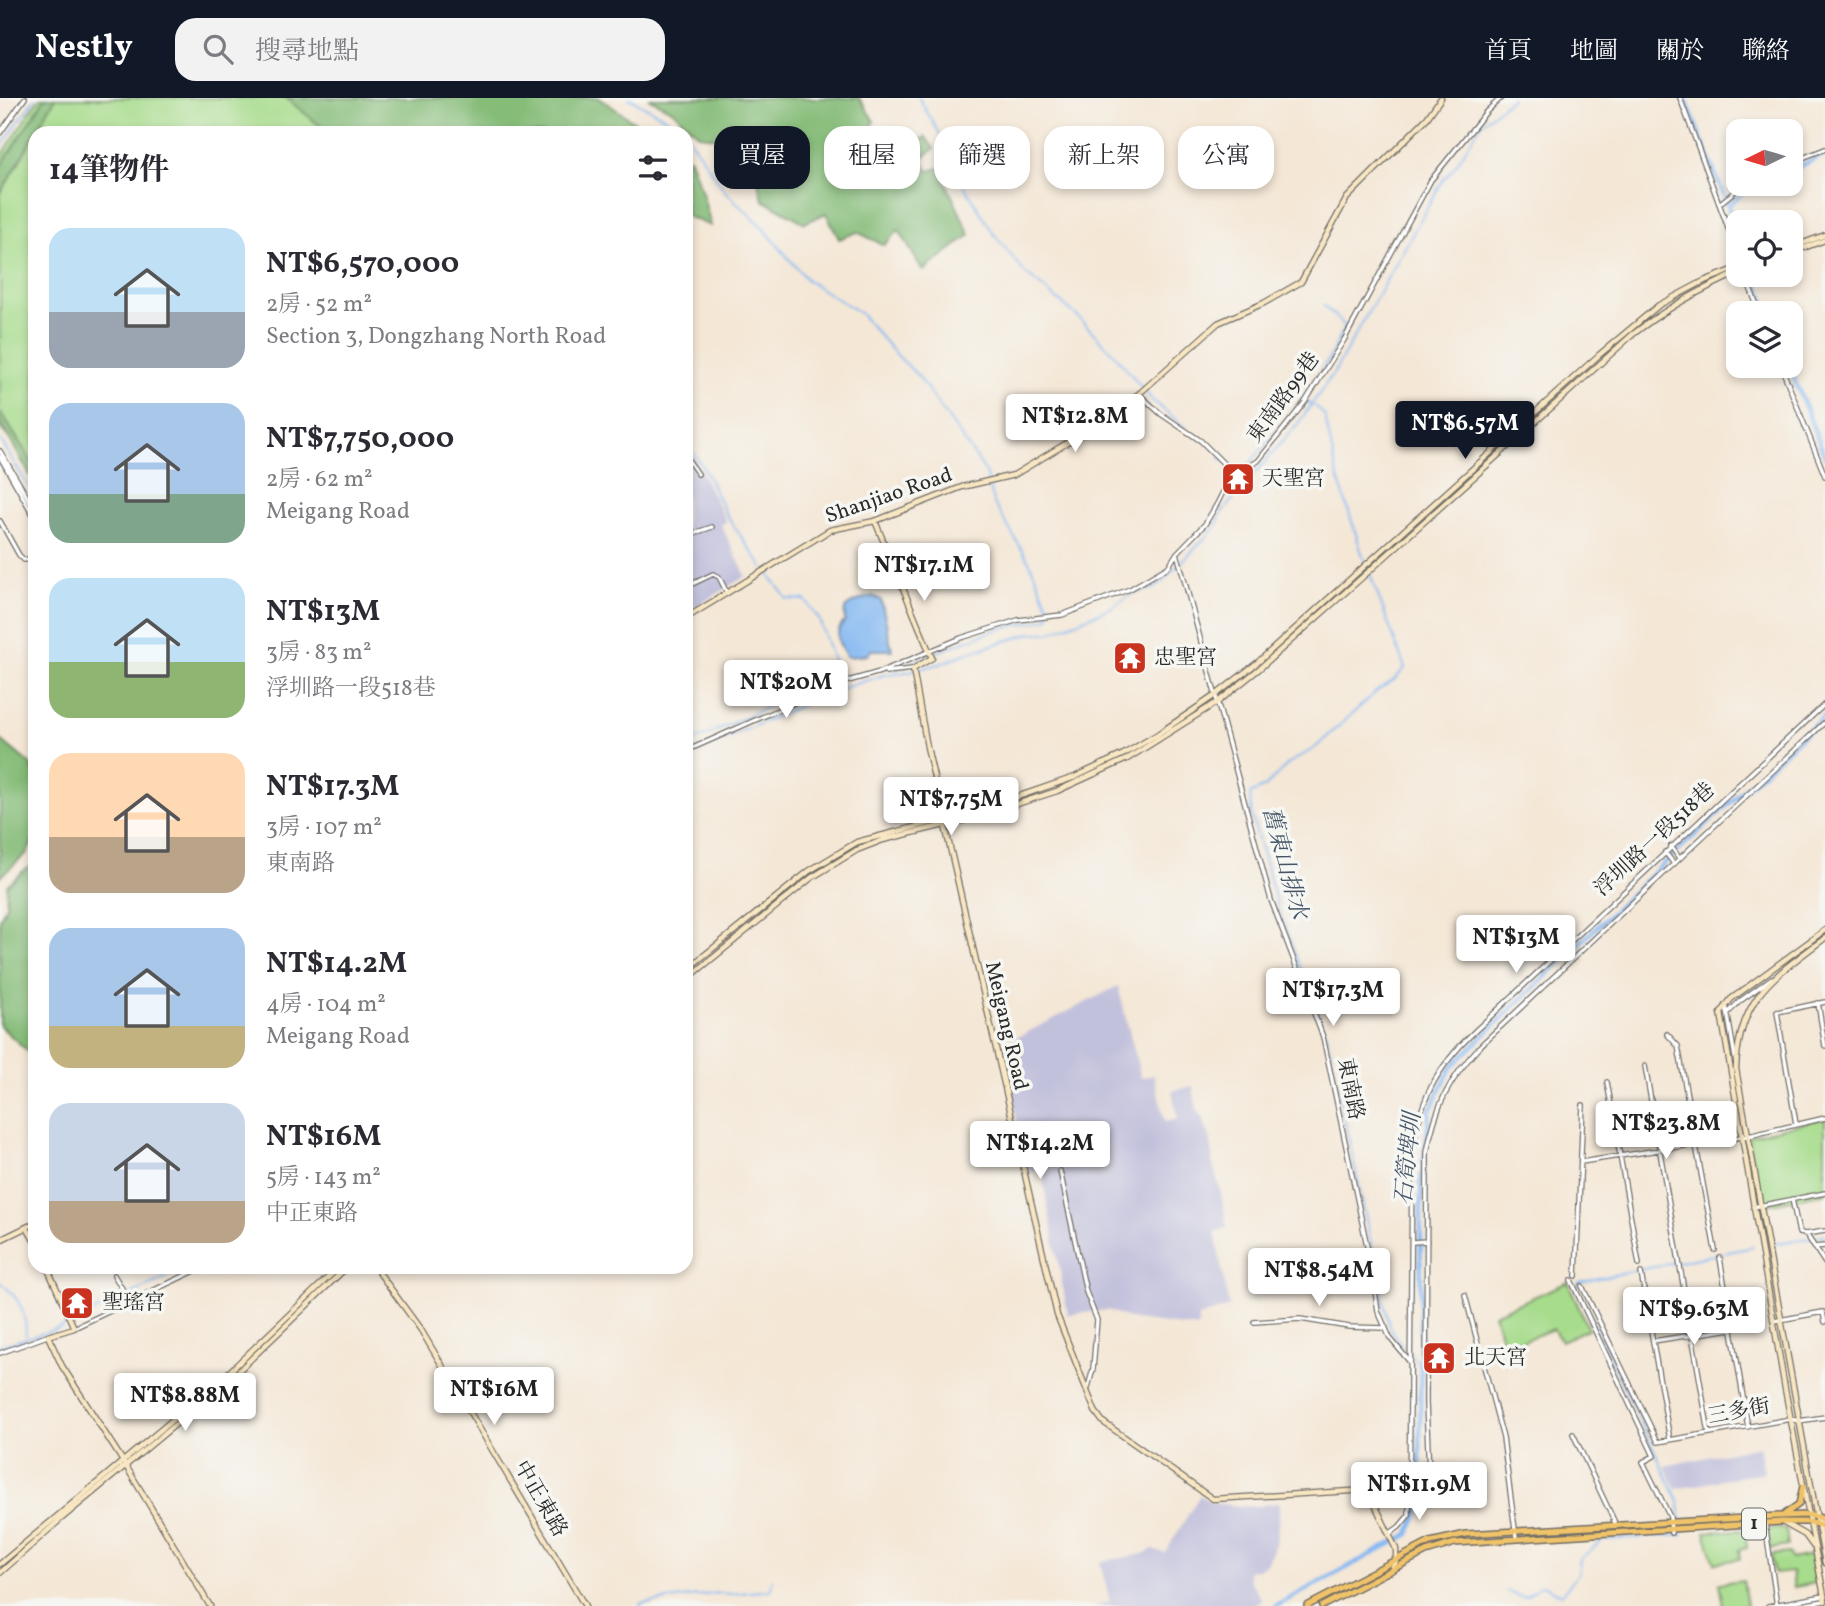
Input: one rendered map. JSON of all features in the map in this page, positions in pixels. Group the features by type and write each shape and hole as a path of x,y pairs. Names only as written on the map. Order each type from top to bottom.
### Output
{"main road":[{"path":"1781,1519 1799,1504 1802,1486"},
{"name":"1","path":"1322,1606 1426,1552 1455,1543 1516,1534 1616,1525 1816,1516 1825,1521"},
{"name":"1","path":"1809,1518 1818,1524 1825,1521"},
{"name":"1","path":"1307,1606 1430,1542 1466,1534 1670,1532 1765,1523 1781,1519"}],"street":[{"path":"0,133 25,98"},
{"name":"Shanjiao Road","path":"727,593 830,530 876,521 962,486 1014,475 1095,426 1148,387 1221,321 1264,303 1301,282 1347,198 1427,118 1441,98"},
{"name":"東南路99巷","path":"1231,471 1258,461 1318,384 1431,180 1486,112 1501,98"},
{"path":"1680,98 1726,223"},
{"path":"1803,158 1825,149"},
{"path":"1719,204 1728,196"},
{"path":"1803,245 1825,237"},
{"path":"693,965 809,872 866,838 976,811 1085,772 1158,734 1217,694 1296,629 1659,305 1704,281 1726,275"},
{"path":"693,974 811,878 839,859 869,844 945,825 1057,791 1160,740 1219,701 1318,617 1632,335 1663,311 1726,277"},
{"path":"1786,378 1825,476"},
{"path":"693,748 834,685 880,672 961,638 1004,624 1062,615 1130,589 1168,567 1205,524 1228,482 1231,471 1201,441 1161,414 1140,393"},
{"path":"0,451 28,498"},
{"path":"0,457 28,506"},
{"path":"693,467 698,474"},
{"path":"0,521 19,555 24,560 28,560"},
{"path":"876,521 932,658 913,671 880,672"},
{"path":"693,534 712,527"},
{"name":"東南路","path":"1177,554 1271,900 1324,1037 1378,1311 1390,1338 1410,1363"},
{"path":"693,584 713,574 719,577 727,593 693,614"},
{"name":"Meigang Road","path":"913,671 945,825 1057,1315 1095,1411 1104,1422 1213,1499 1368,1490"},
{"name":"浮圳路一段518巷","path":"1389,1537 1409,1515 1414,1141 1424,1102 1441,1069 1475,1031 1825,704"},
{"path":"1425,1505 1428,1489 1427,1152 1433,1120 1451,1082 1480,1046 1825,722"},
{"path":"1671,846 1679,858"},
{"path":"1665,852 1674,864"},
{"path":"1825,930 1726,1004 1721,1013 1802,1486 1825,1599"},
{"path":"1728,1014 1740,1001 1825,938"},
{"path":"698,960 703,966"},
{"path":"1737,1069 1737,1045 1747,1013 1774,977"},
{"path":"1796,1124 1777,1012 1825,1002"},
{"path":"1818,1003 1825,1046"},
{"path":"1726,1004 1825,1563"},
{"path":"1667,1034 1678,1046 1715,1250"},
{"path":"1645,1066 1709,1433"},
{"path":"1607,1082 1639,1264"},
{"path":"1576,1276 1583,1105"},
{"path":"1581,1162 1748,1136 1825,1118"},
{"path":"1060,1171 1086,1292 1097,1321 1093,1368 1087,1393"},
{"path":"1753,1207 1825,1194"},
{"path":"1792,1199 1798,1233 1808,1236 1825,1231"},
{"path":"0,1240 27,1228"},
{"path":"1808,1236 1825,1263"},
{"path":"1412,1242 1427,1241"},
{"path":"1814,1247 1825,1247"},
{"path":"1720,1258 1748,1427"},
{"path":"1641,1273 1670,1440"},
{"path":"50,1274 74,1328"},
{"path":"0,1353 74,1328 188,1274"},
{"path":"0,1573 225,1376 332,1274"},
{"path":"0,1564 228,1381 340,1274"},
{"name":"中正東路","path":"380,1274 421,1330 585,1606"},
{"path":"114,1275 124,1292"},
{"path":"1571,1280 1654,1456 1643,1462 1670,1522 1670,1532"},
{"name":"三多街","path":"1582,1286 1658,1442 1791,1419 1799,1421 1825,1417"},
{"path":"1465,1295 1503,1438 1516,1534"},
{"path":"1773,1321 1823,1312 1825,1322"},
{"path":"1254,1322 1300,1319 1349,1327 1386,1328"},
{"path":"1653,1341 1731,1329"},
{"path":"48,1336 62,1366 210,1606"},
{"path":"1573,1434 1616,1525"},
{"path":"1390,1572 1396,1561 1394,1547 1368,1490 1428,1489"},
{"path":"1781,1519 1805,1535 1817,1558"},
{"path":"1765,1523 1777,1605"},
{"path":"1768,1606 1825,1599"},
{"path":"1795,1606 1825,1599"}],"shaded area":[{"path":"693,458 726,522 721,525 746,576 693,609"},
{"path":"1118,986 1141,1078 1154,1075 1165,1122 1178,1119 1172,1091 1193,1086 1197,1111 1203,1118 1212,1147 1212,1162 1227,1228 1215,1232 1229,1307 1198,1317 1198,1328 1134,1320 1107,1310 1068,1315 1041,1170 1029,1172 1000,1046"},
{"path":"1759,1446 1764,1472 1676,1489 1665,1466"},
{"path":"1200,1495 1211,1503 1243,1506 1280,1502 1277,1539 1268,1562 1259,1569 1249,1571 1249,1579 1262,1600 1250,1606 1094,1606 1110,1602 1100,1562 1143,1554 1153,1549 1165,1553"}],"green space":[{"path":"40,98 302,98 328,126 28,126 28,459 0,428 0,159"},
{"path":"45,98 56,98 39,126 28,126 28,146 0,193 0,167"},
{"path":"286,98 599,98 641,126 320,126"},
{"path":"648,98 859,98 874,121 872,126 824,126 824,189 920,189 920,140 926,137 934,149 921,159 928,171 934,169 934,189 949,189 970,235 923,271 899,230 884,245 857,232 839,239 826,213 805,223 763,200 760,189 810,189 810,126 714,126 714,137 699,135 693,126 689,126 672,110"},
{"path":"693,168 703,196 711,226 693,219"},
{"path":"0,411 28,456 28,472 0,422"},
{"path":"0,739 28,762 28,852 0,877"},
{"path":"28,867 28,1052 0,1026 0,919 6,905 7,885"},
{"path":"1825,1118 1825,1193 1761,1206 1748,1136"},
{"path":"1568,1282 1588,1329 1561,1341 1553,1329 1504,1348 1494,1314"},
{"path":"1745,1530 1747,1548 1739,1550 1740,1559 1715,1563 1705,1532"},
{"path":"1767,1530 1786,1530 1788,1546 1770,1549"},
{"path":"1789,1553 1791,1559 1811,1555 1816,1583 1794,1587 1792,1572 1774,1574 1771,1555"},
{"path":"1743,1580 1747,1606 1723,1606 1719,1583"}],"water":[{"path":"873,596 881,600 892,650 871,650 867,655 847,657 838,639 839,630 845,621 845,609"}],"waterway":[{"path":"0,148 35,98"},
{"path":"629,98 676,126"},
{"path":"919,98 965,187 994,234 1025,273 1074,313 1115,355 1153,401 1186,428"},
{"path":"693,753 834,691 887,674 940,664 1032,633 1049,633 1108,609 1134,593 1160,584 1215,528 1222,512 1300,421 1335,371 1443,180 1482,123 1512,98"},
{"path":"1685,98 1730,210"},
{"path":"693,144 725,191 764,229 807,280 860,313 919,377 986,472 993,502 1030,563 1050,610 1049,617 1044,620 1008,626 948,647 896,670"},
{"path":"1803,165 1825,154"},
{"path":"1728,206 1739,196"},
{"path":"1759,287 1764,301"},
{"path":"1250,463 1315,381 1345,326 1323,305"},
{"path":"1794,378 1825,457"},
{"name":"舊東山排水","path":"1302,399 1318,408 1325,417 1337,474 1365,563"},
{"path":"0,439 28,486"},
{"path":"693,453 702,465 727,516 763,568"},
{"path":"1219,457 1235,468 1245,466"},
{"path":"767,572 787,599 805,600 819,619 838,675"},
{"name":"舊東山排水","path":"1370,574 1405,668 1315,748 1289,763 1265,787 1250,794 1252,817 1278,908 1327,1038 1389,1326 1421,1366"},
{"path":"693,742 805,689 839,676 863,675"},
{"name":"石筍埤圳","path":"1276,1606 1409,1534 1420,1507 1421,1182 1430,1110 1452,1066 1647,879 1825,715"},
{"path":"1773,1244 1825,1235"},
{"path":"1507,1591 1523,1597 1542,1585 1562,1594 1578,1574 1580,1559 1603,1540 1682,1535 1679,1502 1577,1289 1579,1282 1753,1247"},
{"path":"0,1346 60,1328 173,1274"},
{"path":"0,1282 20,1305 25,1318 26,1335"},
{"path":"641,1606 640,1604 718,1593 771,1590 772,1580"},
{"path":"1786,1605 1816,1600"}],"place":[{"name":"天聖宮","path":"1238,479"},
{"name":"忠聖宮","path":"1130,658"},
{"name":"聖瑤宮","path":"77,1303"},
{"name":"北天宮","path":"1439,1358"}]}
